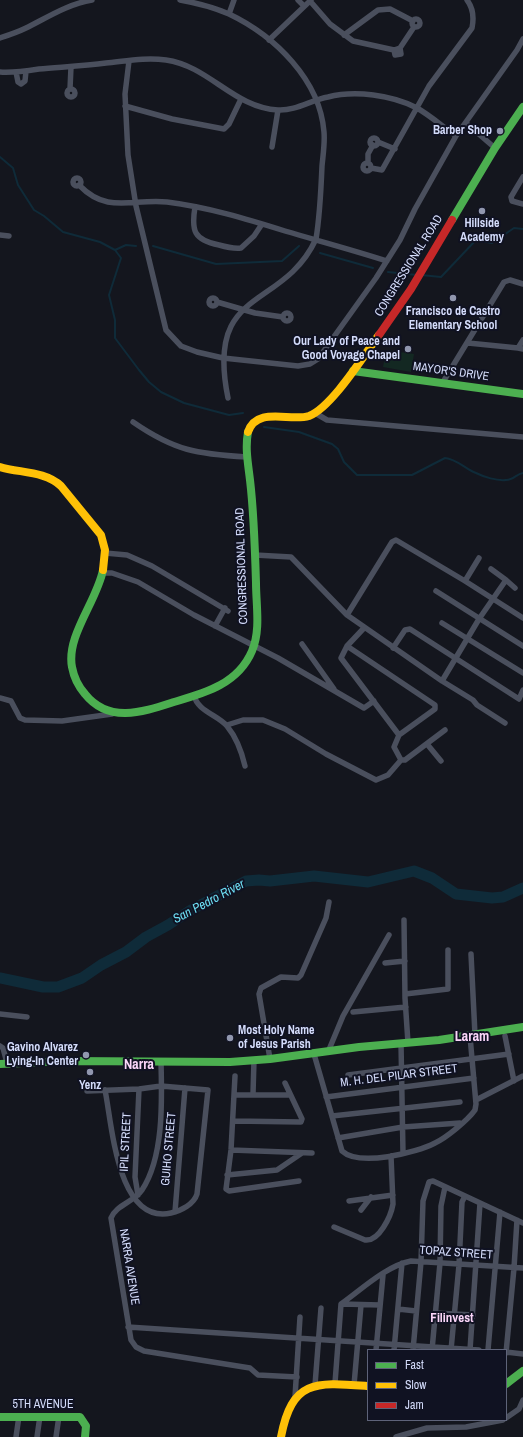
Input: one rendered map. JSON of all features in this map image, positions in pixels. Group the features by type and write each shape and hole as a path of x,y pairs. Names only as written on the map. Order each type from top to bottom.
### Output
{"main road":[{"name":"CONGRESSIONAL ROAD","path":"112,714 138,713 194,695 217,687 231,680 240,671 253,646 257,627 255,555 247,457 248,434 251,425 257,420 268,416 299,417 315,413 332,397 413,286 495,148 521,113"},
{"name":"MAYOR'S DRIVE","path":"352,371 443,382 523,394"},
{"path":"1,468 44,475 56,481 76,502 104,540 104,573 73,644 71,670 77,684 87,697 98,708 112,714"},
{"path":"3,1064 68,1061 161,1062 270,1059 472,1035 523,1027"},
{"path":"507,1383 523,1373"},
{"path":"281,1437 285,1412 295,1397 315,1385 335,1384 367,1386"},
{"name":"5TH AVENUE","path":"0,1417 80,1417 84,1420 86,1426 85,1437"}],"street":[{"path":"0,38 25,29 50,14 81,1 92,0"},
{"path":"180,0 204,5 229,14 246,23 284,52 303,76 317,100 324,132 316,238 310,250 290,273 243,309 232,323 225,339 223,358 223,373 228,398"},
{"path":"229,14 234,0"},
{"path":"298,0 304,6"},
{"path":"270,40 311,0 330,24 344,35 360,43 397,49 413,24 390,9 378,10 344,35"},
{"path":"395,149 376,144 368,154 369,165 382,170 395,149 429,86 472,28 474,19 473,10 467,0"},
{"path":"129,61 126,75 125,106 128,154 136,203 166,330 181,346 197,352 223,358 298,366 310,364 321,355 387,261 456,136 517,50 523,39"},
{"path":"0,72 16,72 151,59 182,64 203,73 241,99 261,107 278,110 293,109 328,96 368,95 397,101 417,108 456,136"},
{"path":"70,89 71,67"},
{"path":"16,72 18,82 21,84 24,82 26,71"},
{"path":"125,106 172,119 224,129 229,124 241,99"},
{"path":"272,147 278,110"},
{"path":"466,123 495,148"},
{"path":"523,177 511,198 512,201 523,204"},
{"path":"79,185 86,191 104,201 116,204 136,203 152,200 195,207 316,238 387,261"},
{"path":"195,207 193,218 194,231 199,239 205,243 241,248 254,236 262,224"},
{"path":"0,236 9,236"},
{"path":"443,382 504,282 510,280 523,284"},
{"path":"217,302 255,313 283,317"},
{"path":"468,342 521,348 523,340"},
{"path":"315,413 327,420 523,437"},
{"path":"133,422 167,443 194,453 247,457"},
{"path":"347,615 392,542 396,540 493,598 523,618"},
{"path":"105,553 128,555 152,566 227,610 215,626"},
{"path":"255,555 291,557 347,615 393,648 473,700 477,705 505,723"},
{"path":"465,581 479,558"},
{"path":"491,569 515,588"},
{"path":"104,573 112,573 138,582 365,708 374,701"},
{"path":"442,681 479,619 506,580"},
{"path":"436,591 523,646"},
{"path":"442,623 523,674"},
{"path":"364,628 347,646 341,654 341,658 399,735"},
{"path":"393,648 405,630 410,629 521,700 523,690"},
{"path":"302,644 336,691"},
{"path":"347,646 435,705 435,709 399,735 394,747 401,760"},
{"path":"194,695 195,701 227,725 242,754 245,766"},
{"path":"0,698 11,701 20,718 25,720 62,721 112,714"},
{"path":"227,725 243,720 263,720 285,729 326,754 376,780 388,775 401,760 405,760 445,730"},
{"path":"427,744 440,761"},
{"path":"270,1059 259,994 261,988 281,977 298,978 302,975 326,918 329,902"},
{"path":"404,920 406,1007 405,1043 402,1067 404,1153"},
{"path":"328,1053 343,1016 389,935"},
{"path":"405,994 448,989 448,950"},
{"path":"314,1054 340,1148 348,1155 367,1158 390,1156 436,1143 475,1110 476,1100 472,1059 471,954"},
{"path":"385,963 404,961"},
{"path":"353,1012 406,1007"},
{"path":"0,1014 27,1017"},
{"path":"505,1036 514,1081"},
{"path":"0,1046 3,1048 3,1064"},
{"path":"348,1075 509,1054"},
{"path":"254,1060 254,1094"},
{"name":"NARRA AVENUE","path":"161,1062 161,1113 152,1168 147,1182 137,1197 115,1212 110,1221 131,1340 136,1347 144,1351 250,1368 258,1375 297,1377"},
{"path":"235,1076 231,1150 225,1188 229,1191 299,1181"},
{"path":"476,1100 523,1076"},
{"name":"M. H. DEL PILAR STREET","path":"326,1097 474,1078"},
{"path":"233,1121 302,1122 285,1083"},
{"path":"87,1091 105,1090 139,1089 161,1086 208,1090 197,1194 195,1199 175,1212 162,1214 149,1210 128,1190 122,1176 105,1090"},
{"name":"GUIHO STREET","path":"175,1212 185,1088"},
{"name":"IPIL STREET","path":"137,1197 135,1177 139,1089"},
{"path":"235,1094 290,1095"},
{"path":"332,1116 403,1107 460,1102"},
{"path":"338,1138 403,1127 460,1123"},
{"path":"231,1150 312,1153"},
{"path":"228,1175 277,1170 302,1153"},
{"path":"334,1227 365,1240 372,1239 381,1230 392,1211 393,1195 390,1156"},
{"path":"413,1348 421,1262 423,1201 430,1181 523,1223"},
{"path":"432,1348 440,1263 442,1206 445,1187"},
{"path":"349,1201 393,1195"},
{"path":"128,1327 338,1341 377,1347 451,1349 459,1264 460,1225 464,1196"},
{"path":"362,1210 371,1197"},
{"path":"470,1349 477,1266 480,1203"},
{"path":"488,1349 496,1267 496,1240 500,1212"},
{"path":"506,1349 517,1220"},
{"name":"TOPAZ STREET","path":"342,1304 402,1263 421,1262 523,1268"},
{"path":"395,1347 402,1263"},
{"path":"377,1347 383,1275"},
{"path":"335,1384 342,1304 380,1305"},
{"path":"354,1385 361,1305"},
{"path":"315,1385 321,1308"},
{"path":"398,1309 416,1311"},
{"path":"435,1313 473,1315"},
{"path":"295,1397 300,1317"},
{"path":"507,1353 523,1354"},
{"path":"507,1417 519,1410 523,1400"},
{"path":"16,1437 19,1416"},
{"path":"37,1437 40,1416"},
{"path":"56,1437 59,1416"},
{"path":"396,1437 426,1428 466,1427 498,1421"}],"green space":[{"path":"386,350 414,354 411,372 383,367"}],"waterway":[{"path":"0,157 13,168 18,185 34,210 44,216 63,232 100,242 115,250 121,258 109,295 115,320 115,338 149,382 161,392 184,403 229,415 243,413"},
{"path":"421,275 441,277 476,240 492,243 514,228 523,229"},
{"path":"115,250 126,245 136,246"},
{"path":"153,246 216,264 282,261 299,246"},
{"path":"320,253 373,268"},
{"path":"388,272 417,275"},
{"path":"264,427 299,432 332,444 338,449 344,462 357,475 412,475 445,458 453,460 479,474 495,479 509,480 523,473"},
{"name":"San Pedro River","path":"0,978 43,987 58,987 82,978 101,965 126,952 146,937 191,910 246,881 270,881 314,876 368,882 414,871 432,878 456,894 492,898 503,897 523,888"}],"traffic: fast":[{"path":"452,220 495,148 523,107"},
{"path":"353,371 523,394"},
{"path":"103,570 100,582 73,643 71,655 72,667 77,682 94,703 105,709 116,712 139,712 209,691 219,686 238,672 252,651 255,643 257,626 253,518 247,450 248,432"},
{"path":"0,1064 68,1061 230,1062 270,1059 359,1047 439,1040 523,1027"},
{"path":"507,1383 523,1371"},
{"path":"0,1417 80,1417 86,1426 85,1437"}],"traffic: slow":[{"path":"248,432 252,424 259,419 275,416 309,416 318,411 347,380 379,335"},
{"path":"0,467 40,475 55,481 61,486 101,535 105,550 103,570"},
{"path":"281,1437 286,1418 292,1404 300,1394 309,1388 334,1384 367,1386"}],"traffic: jam":[{"path":"379,335 411,289 452,220"}],"place":[{"name":"Barber Shop","path":"500,131"},
{"name":"Hillside Academy","path":"482,211"},
{"name":"Francisco de Castro Elementary School","path":"453,298"},
{"name":"Our Lady of Peace and Good Voyage Chapel","path":"408,349"},
{"name":"Most Holy Name of Jesus Parish","path":"230,1038"},
{"name":"Gavino Alvarez Lying-In Center","path":"86,1055"},
{"name":"Yenz","path":"90,1072"}],"district":[{"name":"Laram","path":"472,1037"},
{"name":"Narra","path":"139,1065"},
{"name":"Filinvest","path":"452,1319"}]}
